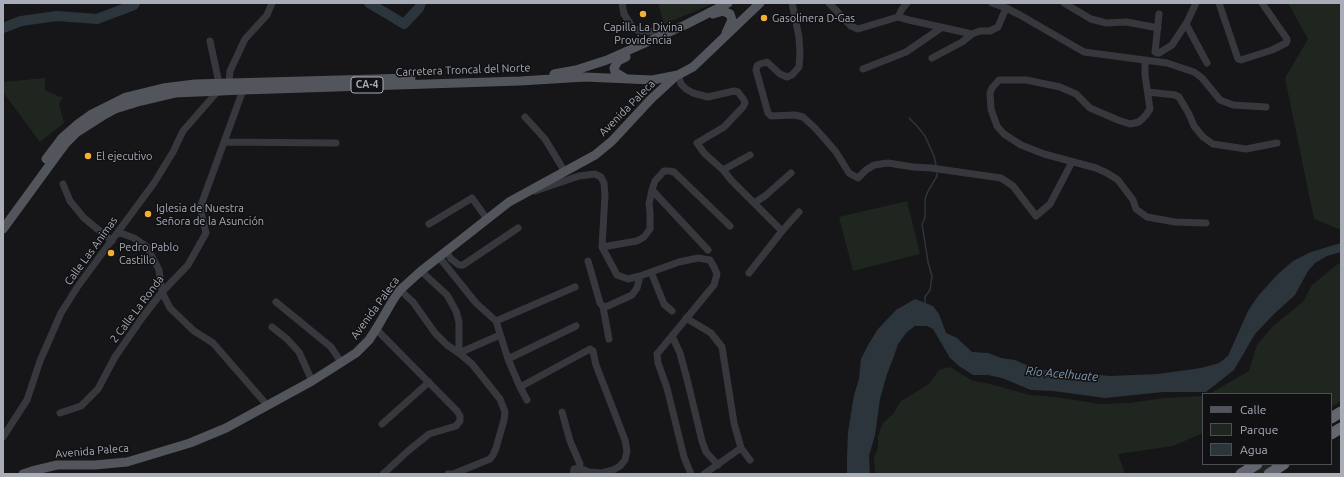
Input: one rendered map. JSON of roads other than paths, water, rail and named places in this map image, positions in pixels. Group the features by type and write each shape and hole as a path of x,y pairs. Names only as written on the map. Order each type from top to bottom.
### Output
{"highway":[{"path":"1332,417 1341,412"},
{"path":"1332,433 1341,428"},
{"path":"1242,474 1256,465"},
{"path":"1269,474 1282,465"}],"main road":[{"name":"Carretera Troncal del Norte","path":"3,229 66,143 76,133 90,123 115,110 162,95 219,87 229,83 335,79 526,76 554,74 576,70 607,60 685,25 728,3"},
{"name":"Carretera Troncal del Norte","path":"3,220 54,148 67,134 85,119 117,101 147,91 194,84 243,90 520,81 585,77 652,80 678,75 693,67 760,3"},
{"path":"697,18 724,11 730,14 732,20 723,40"},
{"path":"626,79 615,72 615,66 618,61 660,40 685,25"},
{"name":"Avenida Paleca","path":"23,474 57,465 95,465 127,462 190,443 226,428 312,381 356,353 369,340 400,290 421,271 509,202 595,155 612,141 649,102 678,75"},
{"path":"649,102 654,96 656,89 652,80"}],"street":[{"path":"229,83 230,71 245,39 267,15 272,3"},
{"path":"622,3 624,14 633,28 639,31 669,32"},
{"path":"792,3 799,37 799,67 792,75 787,77 780,74 768,62 760,64 756,70 768,114 771,116 794,115 803,117 836,152 849,172 858,178 874,165 888,163 1001,178 1013,186 1036,216 1050,204 1072,162"},
{"path":"829,3 851,26 858,30 898,17 972,34"},
{"path":"898,17 907,3"},
{"path":"992,3 1006,8 1084,52 1167,63 1194,72 1202,78 1220,100 1233,105 1266,107"},
{"path":"1064,3 1092,19 1106,23 1127,22 1158,28"},
{"path":"1196,3 1186,24 1172,45 1148,60 1145,75 1150,109 1146,116 1139,122 1130,124 1118,120 1090,108 1076,94 1060,87 1026,80 999,80 992,88 990,93 991,109 997,126 1004,134 1021,145 1044,154 1107,173 1118,180 1133,200 1136,209 1147,217 1175,222 1206,223"},
{"path":"1218,3 1238,59 1240,60 1272,50 1286,43 1287,41 1287,38 1262,3"},
{"path":"932,58 962,42 972,34 990,31 998,27 1006,8"},
{"path":"1157,53 1155,52 1159,14"},
{"path":"1186,24 1207,63"},
{"path":"863,69 906,52 941,28"},
{"path":"210,41 219,87"},
{"path":"678,75 681,84 693,93 708,97 734,91 738,92 744,100 745,104 743,107 724,127 697,144 704,153 723,170 782,231"},
{"name":"Calle Las Animas","path":"3,437 27,400 40,361 61,313 78,286 154,183 173,152 183,131 219,87"},
{"name":"2 Calle La Ronda","path":"60,413 81,406 98,389 115,357 142,318 162,292 188,265 206,233 200,208 243,90"},
{"path":"1148,92 1175,95 1179,97 1194,126 1202,137 1213,144 1246,149 1277,143"},
{"path":"525,117 545,138 565,172"},
{"path":"224,142 336,143"},
{"path":"723,170 750,155"},
{"path":"602,247 637,241 644,237 650,229 649,204 655,181 664,172 669,171 674,172 730,226"},
{"path":"754,203 765,196 791,173"},
{"path":"509,202 579,176 595,174 601,177 604,183 605,195 602,247 617,275 628,279 679,262 698,258 710,260 717,274 714,285 657,354 658,363 667,388 684,457 691,474"},
{"path":"63,184 70,201 84,218 112,241"},
{"path":"652,190 708,250"},
{"path":"429,224 472,198 487,219"},
{"path":"749,272 799,212"},
{"path":"443,254 459,265 463,264 518,228"},
{"path":"118,232 134,238 147,247 159,270 162,292 170,308 194,331 213,344 266,405"},
{"path":"443,254 476,303 496,321 508,358 527,400"},
{"path":"588,261 600,303 603,307 609,339"},
{"path":"421,271 447,295 456,311 459,322 459,353"},
{"path":"651,272 664,304 672,311"},
{"path":"603,307 632,295 637,288 640,276"},
{"path":"496,321 575,287"},
{"path":"400,290 412,302 435,333 472,364 500,399 505,412 496,448 490,459 453,474 448,474"},
{"path":"276,302 331,347 341,362"},
{"path":"686,318 711,333 722,347 734,423 741,448 750,460"},
{"path":"508,358 576,326"},
{"path":"272,327 299,352 312,381"},
{"path":"376,329 429,382 460,416 460,421 456,426 429,434 408,450 383,474"},
{"path":"459,353 500,335"},
{"path":"672,336 680,353 702,441 706,452 718,465"},
{"path":"520,387 590,349 593,351 596,365 625,440 627,451 625,460 620,466 613,470 602,473 574,469 572,474"},
{"path":"382,424 429,382"},
{"path":"562,412 570,441 580,464 581,471"},
{"path":"704,474 741,448"}],"water":[{"name":"Río Acelhuate","path":"1341,243 1341,252 1327,256 1315,263 1308,271 1295,295 1255,334 1234,370 1206,392 1163,392 1105,398 1053,391 1031,390 1002,378 988,375 973,375 950,358 933,329 927,326 915,326 907,332 898,344 887,374 880,399 875,435 869,456 870,473 847,474 848,432 854,395 859,379 861,359 878,329 896,310 915,299 933,306 939,314 946,333 957,338 972,352 988,353 1001,358 1015,360 1035,369 1110,376 1158,374 1201,368 1219,363 1228,356 1248,311 1258,296 1277,275 1293,261 1311,252"}],"waterway":[{"path":"3,28 21,21 57,16 97,19 134,5 135,3"},
{"path":"369,3 404,24 419,8 421,3"},
{"path":"909,118 925,136 934,156 936,165"},
{"path":"925,304 925,297 930,290 932,276 928,262 922,224 925,218 925,200 927,193 937,176 937,173"}],"place":[{"name":"Capilla La Divina Providencia","path":"643,14"},
{"name":"Gasolinera D-Gas","path":"764,18"},
{"name":"El ejecutivo","path":"88,156"},
{"name":"Iglesia de Nuestra Señora de la Asunción","path":"148,214"},
{"name":"Pedro Pablo Castillo","path":"111,253"}]}
